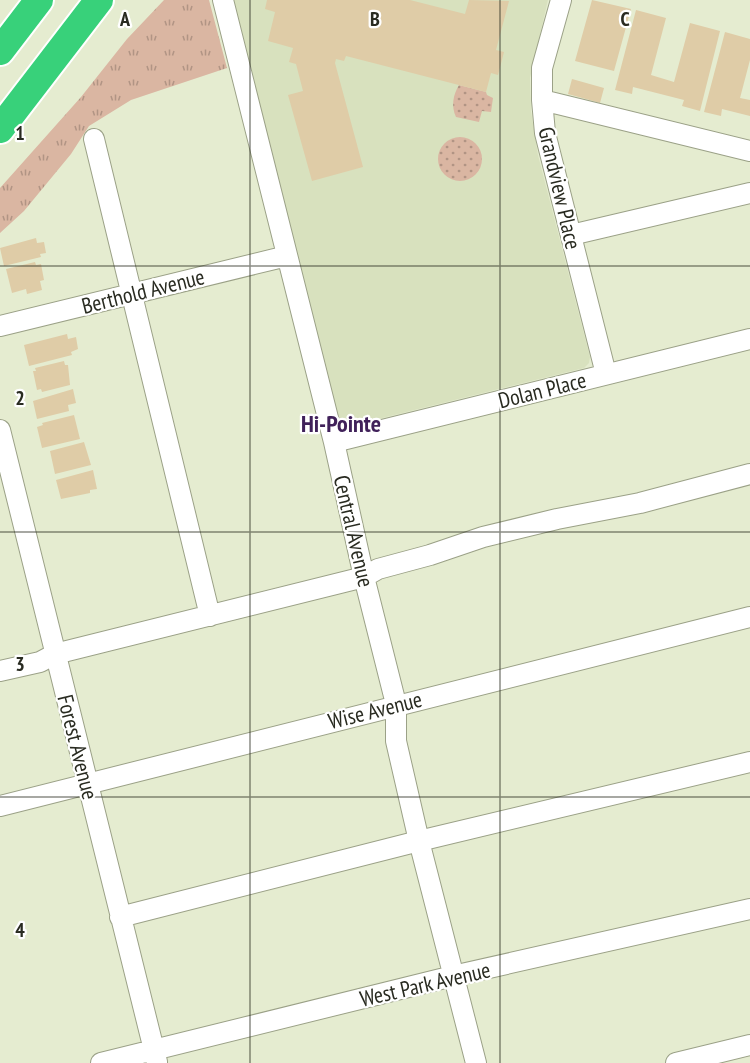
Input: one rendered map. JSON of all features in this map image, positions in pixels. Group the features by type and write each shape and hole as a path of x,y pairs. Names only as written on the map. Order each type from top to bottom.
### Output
{"highway":[{"path":"0,51 39,0"},
{"path":"0,129 99,0"}],"street":[{"name":"Central Avenue","path":"223,0 334,442 364,578 396,704 396,741 476,1063"},
{"name":"Grandview Place","path":"561,0 542,68 545,133 606,374"},
{"path":"542,100 750,151"},
{"path":"94,139 210,616"},
{"path":"571,235 750,193"},
{"name":"Berthold Avenue","path":"0,326 287,256"},
{"name":"Dolan Place","path":"334,442 750,339"},
{"name":"Forest Avenue","path":"0,430 155,1057"},
{"path":"0,671 40,662 56,654 364,578 378,570 483,537 557,519 640,503 750,474"},
{"name":"Wise Avenue","path":"0,806 396,704 750,617"},
{"path":"120,917 419,841 750,762"},
{"name":"West Park Avenue","path":"101,1063 155,1057 453,976 750,909"},
{"path":"676,1063 750,1045"}],"shaded area":[{"path":"233,0 548,0 530,78 531,111 538,155 590,357 589,363 584,368 350,426 343,426 338,422"}],"green space":[{"path":"164,0 209,0 227,68 131,100 89,126 71,154 24,211 0,233 0,188 81,97 127,39"},
{"path":"459,85 486,92 493,98 491,112 482,111 479,122 456,117 453,101"},
{"path":"460,137 469,138 476,143 481,150 481,168 476,175 469,180 460,181 451,180 444,175 439,168 438,159 439,150 444,143 451,138"}],"building":[{"path":"267,0 410,0 465,14 469,0 509,1 496,50 504,52 498,75 491,73 486,92 346,56 344,61 336,59 335,63 363,167 312,181 288,95 303,91 296,64 289,62 293,48 268,41 275,12 265,9"},
{"path":"592,0 631,9 614,71 575,61"},
{"path":"636,10 666,18 651,75 674,82 690,23 720,31 700,111 682,106 684,100 633,87 632,94 615,90"},
{"path":"725,32 750,39 750,60 740,98 750,100 750,116 722,109 721,116 704,112"},
{"path":"572,79 604,88 600,103 568,94"},
{"path":"36,238 37,243 44,242 46,253 40,254 41,257 4,266 0,248"},
{"path":"35,262 36,265 41,264 44,280 40,281 42,290 27,294 26,289 12,293 6,269"},
{"path":"67,334 68,339 76,337 78,349 71,352 72,355 29,366 24,345"},
{"path":"64,361 65,365 68,365 70,385 42,392 41,389 37,390 33,371 36,371 35,368"},
{"path":"73,389 76,403 68,405 69,411 37,419 33,401"},
{"path":"74,415 80,439 42,448 37,427 43,425 42,423"},
{"path":"84,442 91,465 55,474 50,451"},
{"path":"93,470 97,489 90,490 90,493 61,499 56,480"}],"district":[{"name":"Hi-Pointe","path":"341,423"}]}
